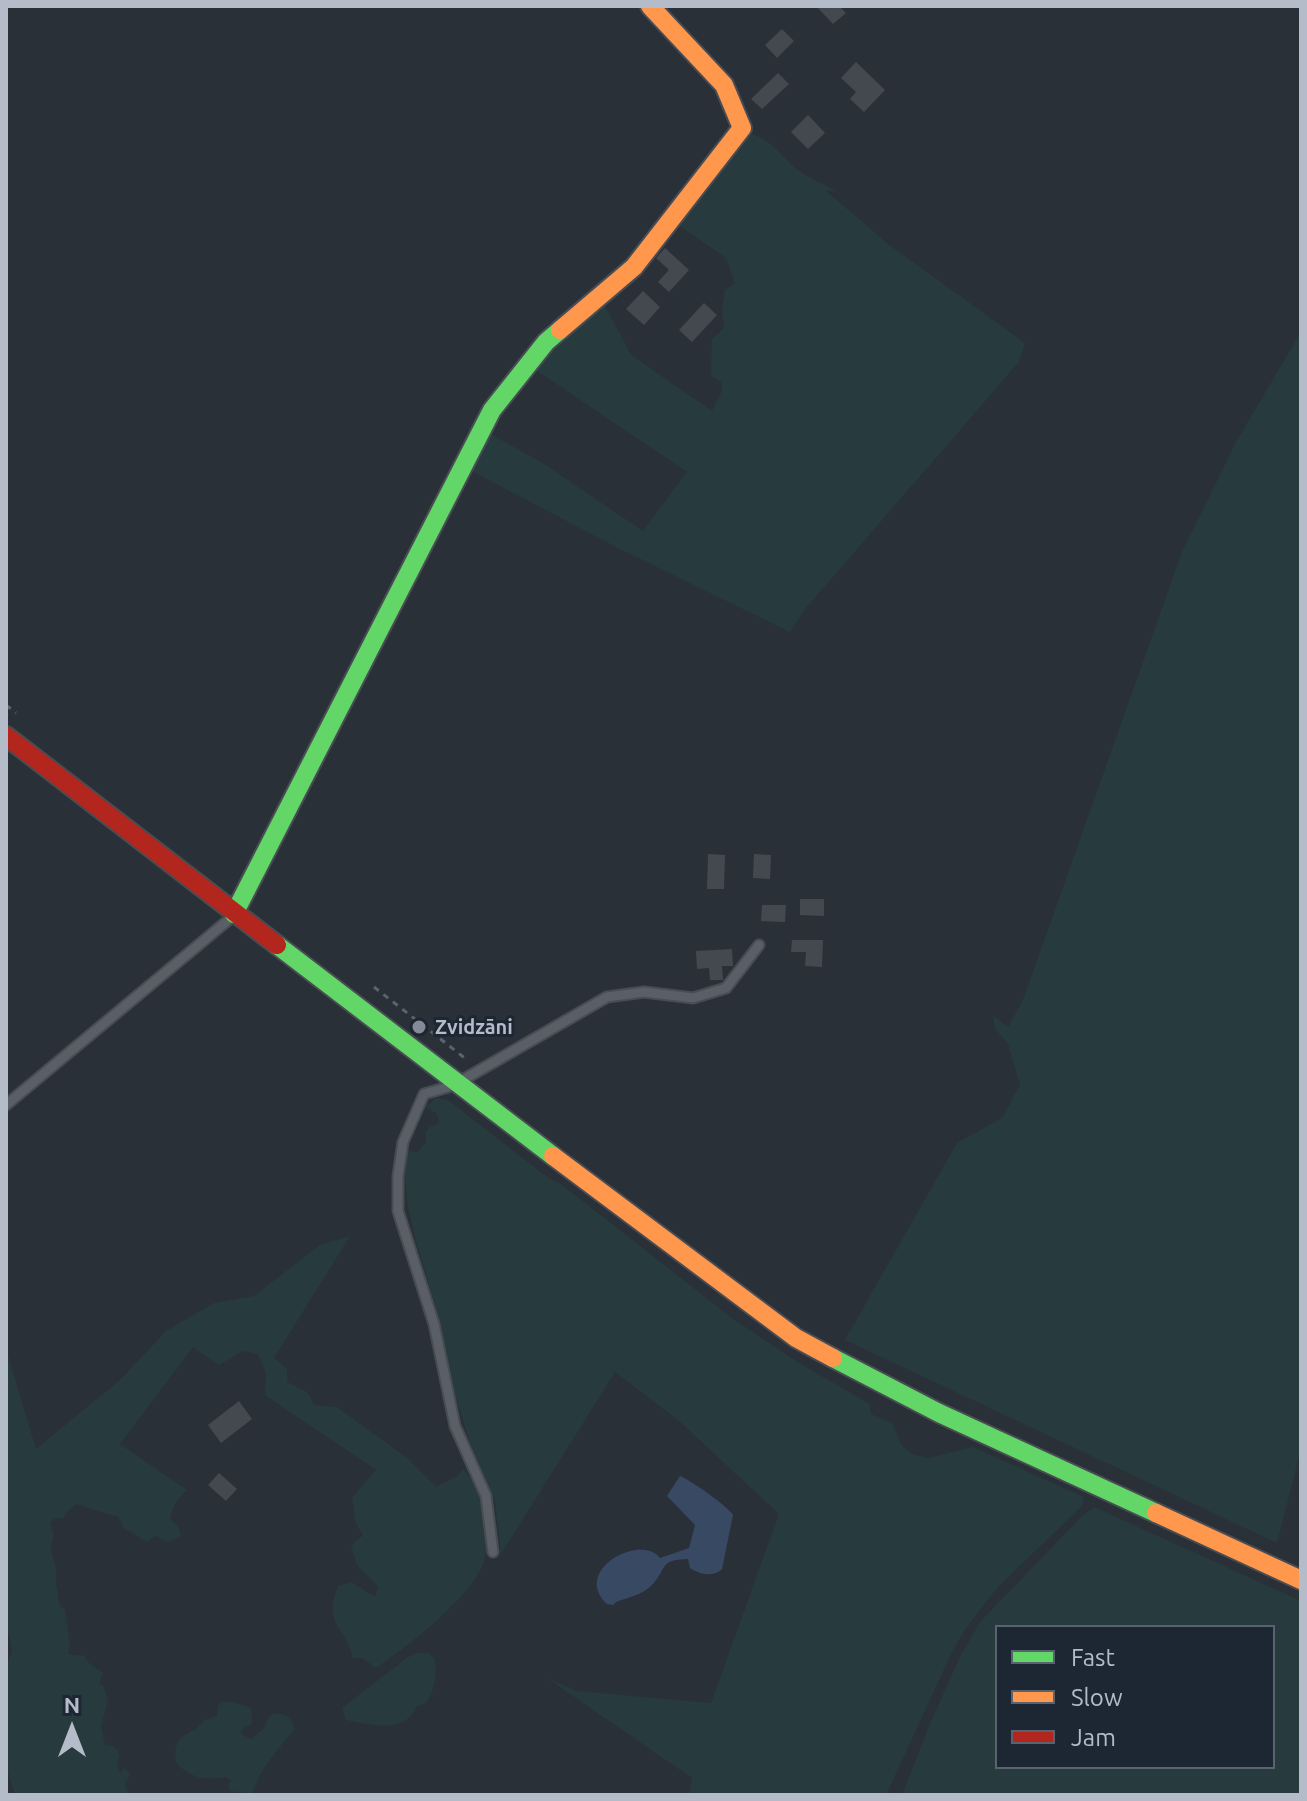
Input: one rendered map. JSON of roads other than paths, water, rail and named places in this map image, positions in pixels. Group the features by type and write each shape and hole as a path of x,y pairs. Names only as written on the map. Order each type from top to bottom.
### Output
{"main road":[{"path":"234,914 492,410 546,342 634,267 742,128 724,85 650,6"},
{"path":"6,736 456,1084 796,1338 939,1413 1301,1580"}],"lane":[{"path":"6,1105 234,914"},
{"path":"493,1552 486,1496 455,1426 434,1324 398,1211 398,1176 403,1142 424,1094 456,1084 607,997 644,992 693,998 726,988 759,945"}],"water":[{"path":"680,1476 733,1515 722,1569 706,1574 690,1568 688,1559 672,1561 644,1591 613,1605 607,1604 598,1591 597,1579 613,1559 639,1550 651,1551 660,1558 689,1548 695,1525 667,1496"}],"place":[{"name":"Zvidzāni","path":"419,1027"}]}
